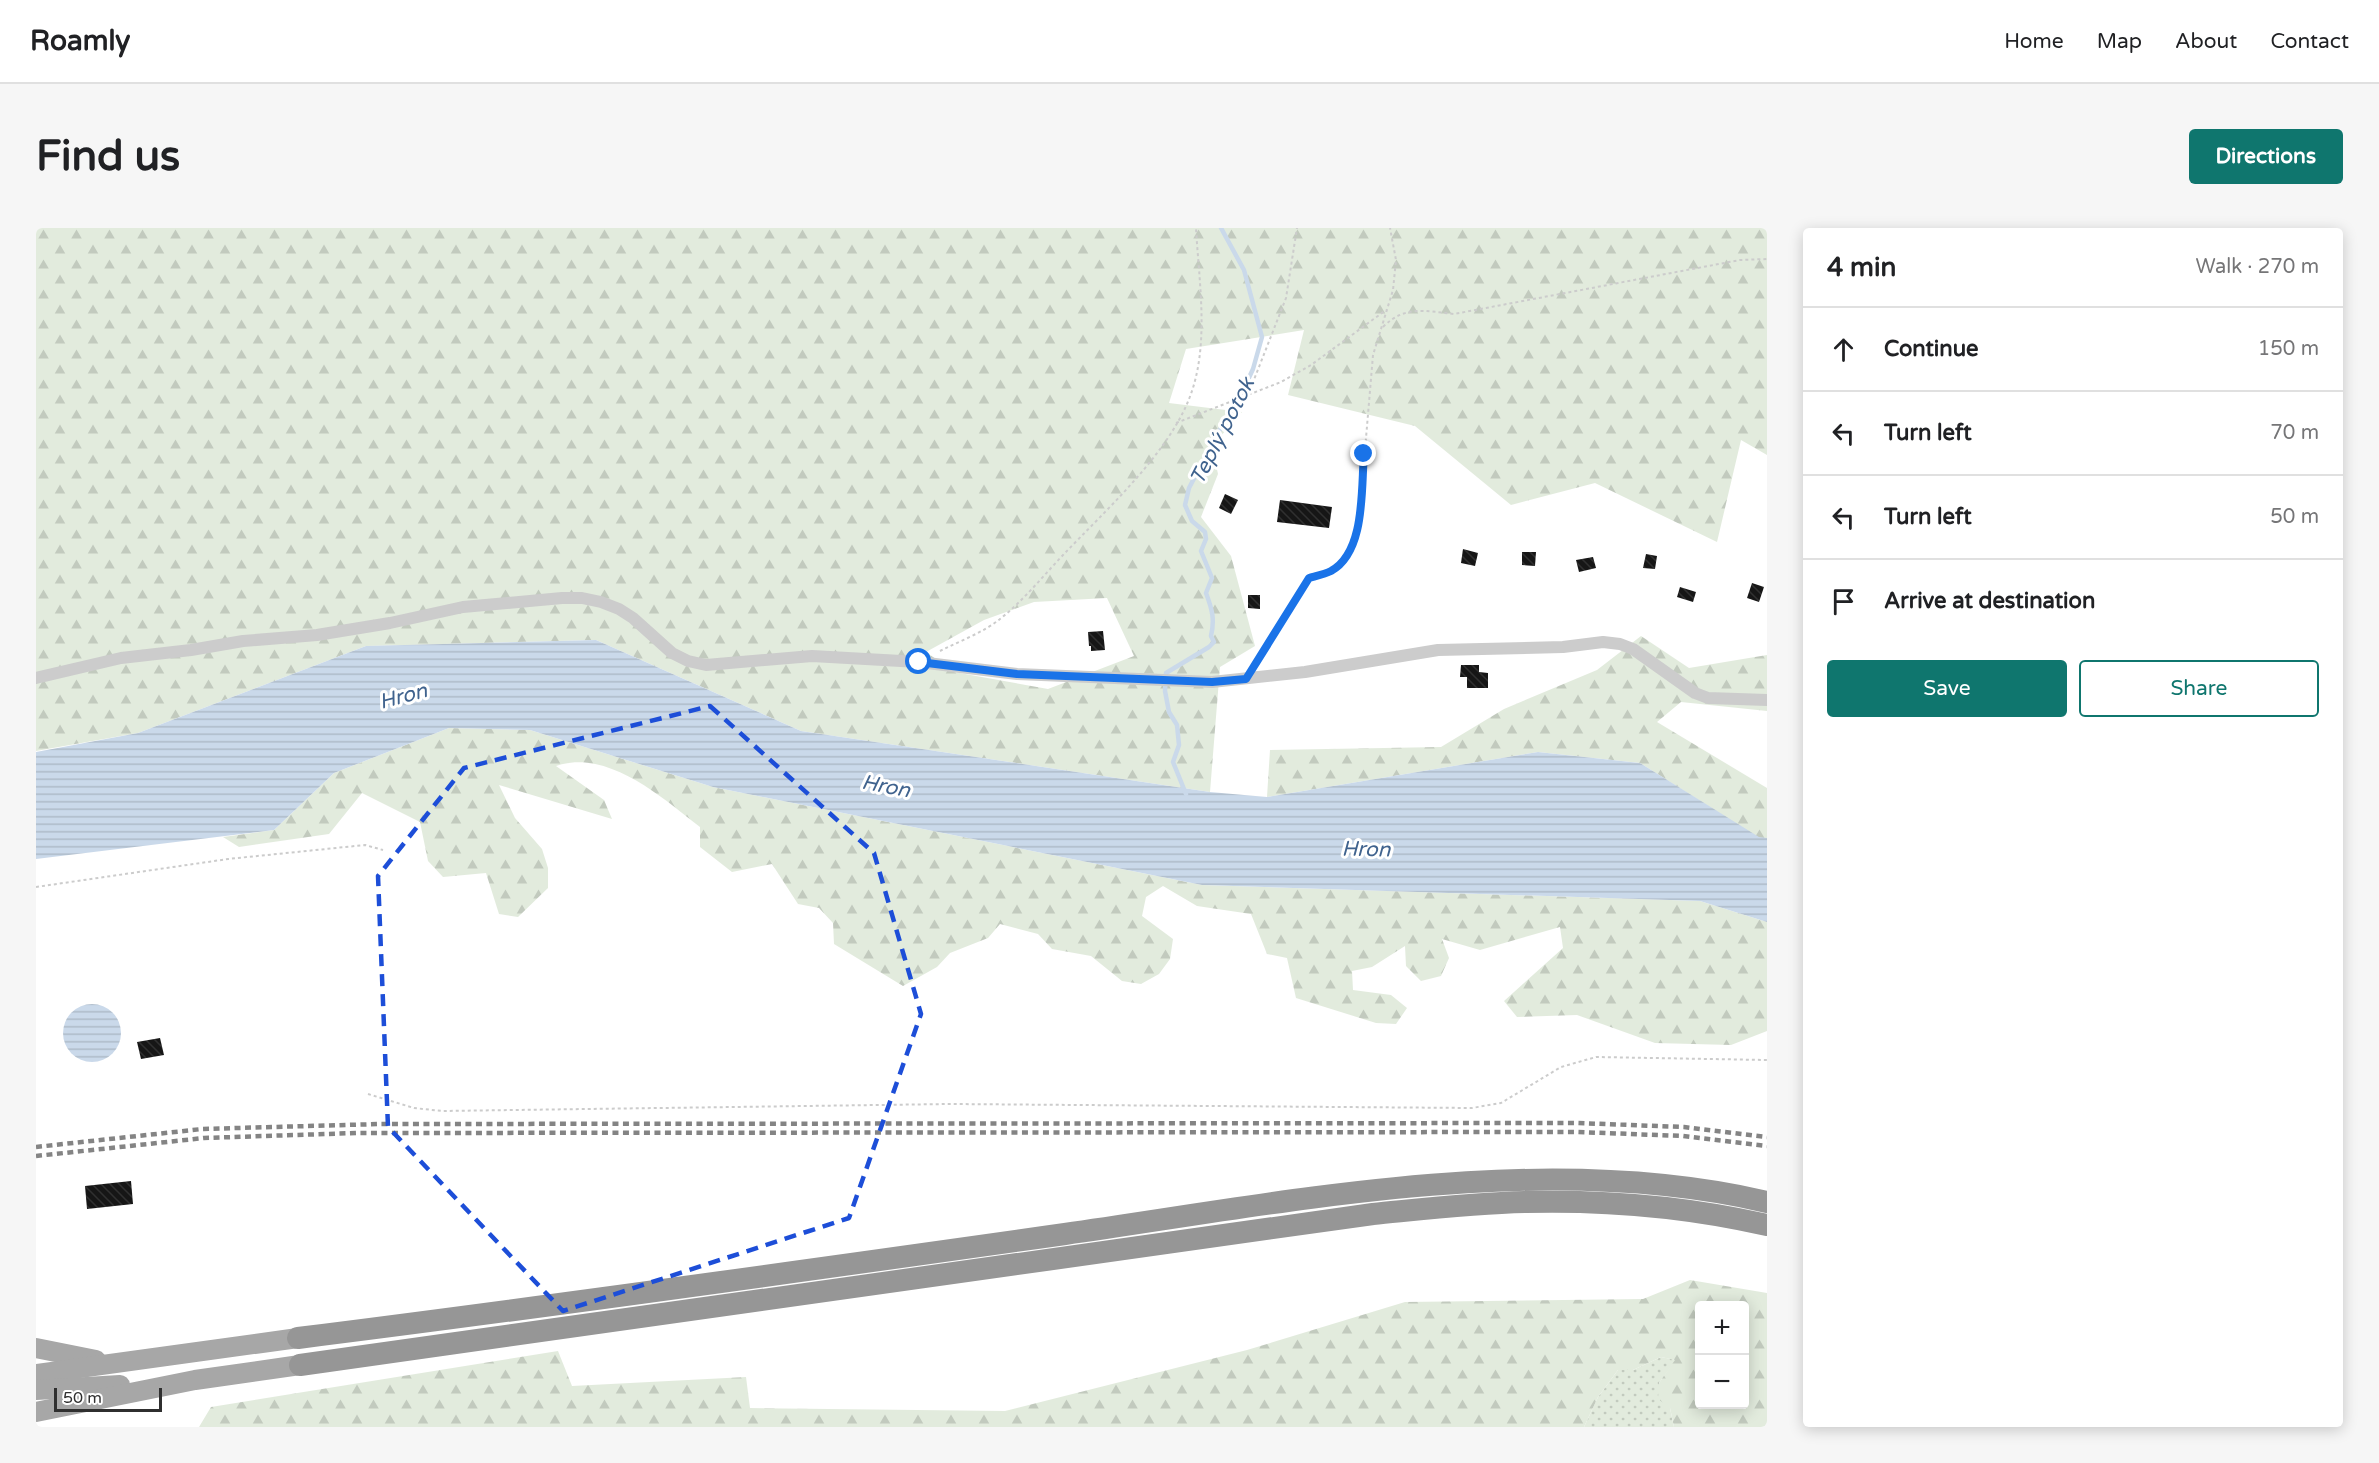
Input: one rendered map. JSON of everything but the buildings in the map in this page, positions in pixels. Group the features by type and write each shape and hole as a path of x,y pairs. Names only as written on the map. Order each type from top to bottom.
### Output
{"highway":[{"path":"298,1338 554,1306 1291,1202 1444,1185 1519,1179 1595,1180 1670,1186 1767,1202"},
{"path":"300,1365 1373,1214 1524,1202 1594,1203 1671,1209 1767,1225"}],"main road":[{"path":"36,1374 298,1338"},
{"path":"36,1348 110,1363"},
{"path":"36,1412 195,1380 300,1365"},
{"path":"36,1389 195,1380"}],"street":[{"path":"36,678 121,658 243,641 318,635 390,623 463,607 582,598 618,609 633,618 672,654 706,665 812,656 919,662 1017,674 1212,682 1305,672 1438,650 1563,646 1603,642 1620,644 1633,649 1695,693 1708,698 1767,700"}],"path":[{"path":"919,662 998,621 1018,604 1116,500 1164,442 1189,400 1199,360 1201,331 1196,228"},
{"path":"1248,395 1286,298 1297,228"},
{"path":"1246,679 1309,578 1331,571 1344,561 1358,533 1373,355 1393,290 1396,260 1390,228"},
{"path":"1383,327 1395,315 1412,310 1454,314 1740,260 1767,259"},
{"path":"1176,423 1281,382 1311,365 1386,310"},
{"path":"36,887 228,859 365,845 383,850"},
{"path":"368,1094 414,1108 442,1111 938,1104 1472,1108 1501,1103 1560,1067 1596,1057 1767,1060"}],"highlighted area":[{"path":"710,706 874,853 921,1014 849,1218 563,1311 388,1127 378,876 464,768"}],"green space":[{"path":"36,228 1767,228 1767,455 1741,440 1717,542 1595,483 1511,505 1415,426 1288,395 1304,330 1186,349 1169,403 1242,412 1212,446 1218,474 1201,517 1231,556 1255,646 1220,667 1210,792 801,731 596,640 366,646 138,733 36,751","holes":["1107,598 1134,656 1048,689 954,672 926,652 984,620 1034,602"]},
{"path":"1641,636 1689,668 1767,655 1767,711 1681,702 1657,722 1767,788 1767,838 1759,838 1640,763 1538,752 1267,797 1270,750 1441,747 1504,709 1597,670"},
{"path":"449,728 530,730 713,787 1202,885 1700,901 1767,922 1767,1031 1731,1045 1655,1043 1577,1015 1517,1017 1504,1001 1563,948 1560,927 1480,950 1442,939 1449,958 1441,976 1421,981 1406,966 1405,946 1372,967 1352,971 1353,990 1391,995 1407,1008 1396,1024 1376,1023 1296,998 1287,958 1267,954 1251,914 1197,906 1163,886 1146,897 1142,916 1173,939 1170,959 1159,974 1141,984 1122,981 1091,956 1052,949 1038,934 1000,924 988,938 950,953 937,967 903,986 834,944 833,923 819,908 798,904 772,864 732,872 700,847 700,827 685,815 633,779 595,764 575,762 556,766 604,800 612,819 499,785 515,818 542,849 548,868 548,888 518,917 499,914 486,873 443,877 428,861 420,822 362,793 329,834 239,847 223,837 274,830 334,773"},
{"path":"1690,1280 1767,1293 1767,1427 1674,1427 1670,1408 1658,1399 1659,1383 1675,1360 1661,1357 1633,1370 1618,1370 1598,1397 1584,1427 199,1427 211,1407 558,1351 572,1386 746,1377 750,1408 1005,1411 1247,1350 1405,1302 1643,1299"},
{"path":"1661,1357 1676,1360 1659,1383 1670,1408 1674,1427 1584,1427 1598,1397 1618,1370 1633,1370"}],"water":[{"name":"Hron","path":"596,640 801,731 1210,792 1267,797 1538,752 1640,763 1759,837 1767,838 1767,922 1700,901 1202,885 713,787 530,730 449,728 334,773 274,830 36,859 36,752 138,733 366,646"},
{"path":"86,1004 98,1004 113,1012 121,1027 121,1039 113,1054 98,1062 86,1062 71,1054 63,1039 63,1027 71,1012"}],"waterway":[{"name":"Teplý potok","path":"1186,794 1173,762 1179,745 1177,725 1169,712 1165,691 1166,673 1214,642 1211,636 1212,614 1206,593 1212,578 1201,551 1206,539 1205,532 1192,521 1185,505 1189,488 1239,399 1253,369 1262,337 1244,270 1221,228"}],"railway":[{"path":"36,1147 202,1129 380,1124 1577,1123 1684,1127 1767,1137"},
{"path":"36,1156 204,1138 356,1133 1578,1132 1683,1136 1767,1146"}],"route":[{"path":"919,662 1017,674 1212,682 1246,679 1297,593 1309,578 1331,571 1344,561 1358,533 1364,454"}]}
